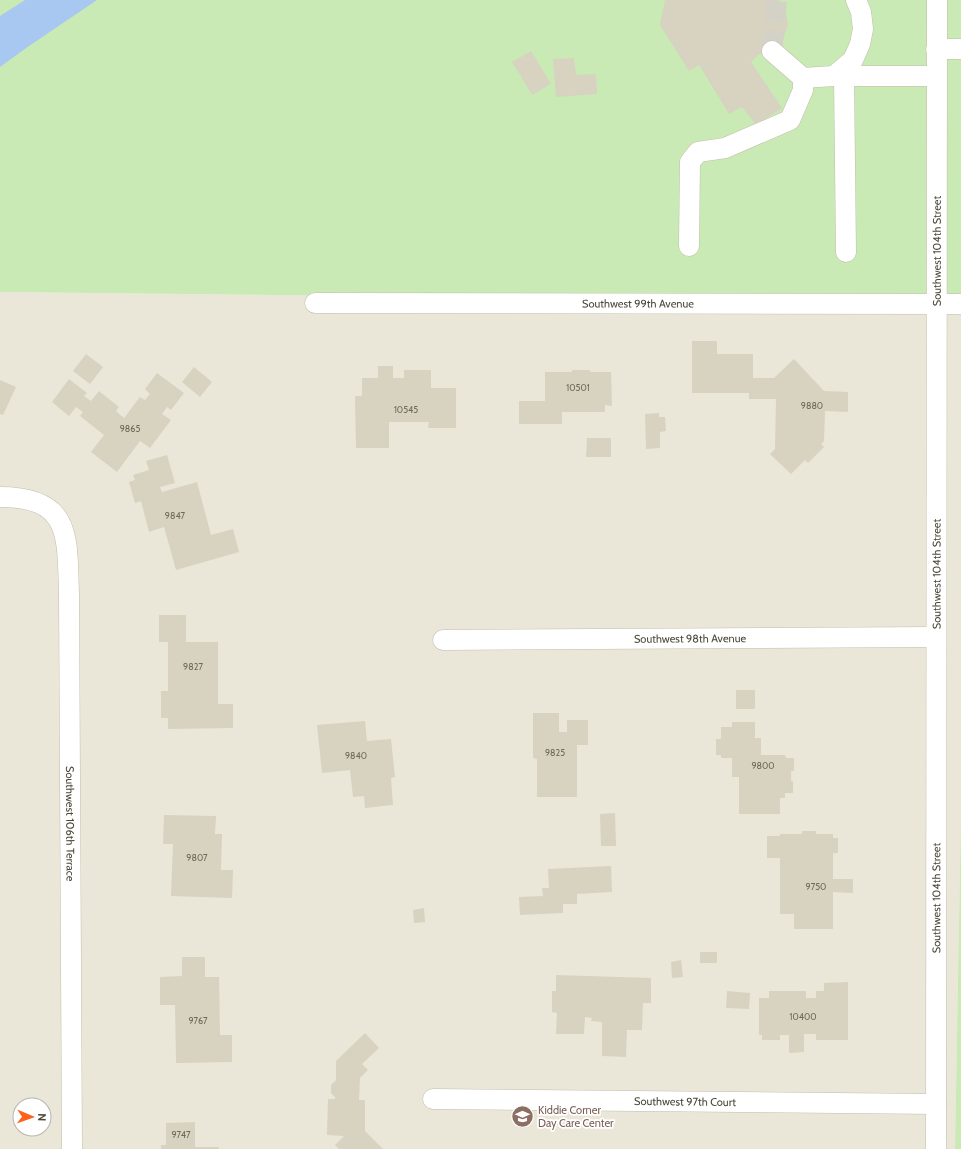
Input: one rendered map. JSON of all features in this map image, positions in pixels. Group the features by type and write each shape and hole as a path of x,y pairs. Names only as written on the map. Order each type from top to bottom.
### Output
{"street":[{"path":"846,252 839,76 853,60 860,44 863,29 861,12 856,0"},
{"name":"Southwest 104th Street","path":"936,0 936,1149"},
{"path":"936,49 961,49"},
{"path":"772,51 803,78 839,76 936,76"},
{"path":"689,246 690,162 698,152 724,148 790,120 803,90 803,78"},
{"name":"Southwest 99th Avenue","path":"315,303 961,304"},
{"name":"Southwest 106th Terrace","path":"0,497 29,499 51,510 61,525 67,547 69,602 72,1149"},
{"name":"Southwest 98th Avenue","path":"443,640 936,637"},
{"name":"Southwest 97th Court","path":"434,1099 936,1104"}],"shaded area":[{"path":"0,292 835,301 961,299 961,810 955,1149 0,1149"}],"green space":[{"path":"0,0 961,0 961,299 835,301 0,292"},
{"path":"961,810 961,1149 955,1149"}],"water":[{"path":"25,0 97,0 0,67 0,16"}],"building":[{"path":"665,0 778,0 781,2 786,13 788,25 783,40 772,51 758,55 751,62 782,108 756,125 742,107 729,114 699,65 689,71 660,25"},
{"path":"531,51 551,84 532,95 512,62"},
{"path":"574,58 576,75 596,74 597,94 556,97 553,59"},
{"path":"692,341 717,341 717,354 753,354 753,378 774,378 794,359 824,391 848,392 848,412 825,411 824,441 821,444 824,447 808,463 805,460 791,474 770,454 775,449 776,399 749,399 749,393 692,393"},
{"path":"86,354 103,367 90,384 73,371"},
{"path":"378,366 393,366 393,378 404,378 404,370 431,370 431,388 456,388 456,428 428,428 429,422 389,422 389,448 356,448 355,396 362,396 362,378 378,378"},
{"path":"194,367 212,382 200,397 182,382"},
{"path":"572,370 611,372 612,406 605,405 605,412 562,412 562,424 519,424 519,401 545,401 545,372 572,372"},
{"path":"157,373 184,393 171,410 167,407 162,414 171,420 150,448 140,441 117,472 91,452 104,435 80,416 83,412 76,407 69,416 52,402 69,379 87,393 84,396 91,401 99,391 119,407 116,411 124,418 140,397 145,400 150,394 145,389"},
{"path":"0,380 16,387 3,415 0,414"},
{"path":"659,413 659,417 665,417 666,431 660,432 660,448 646,449 645,414"},
{"path":"587,438 611,438 611,457 586,457"},
{"path":"167,455 175,483 160,487 162,492 197,482 211,535 233,529 239,552 176,570 164,527 149,532 141,501 135,503 129,482 135,480 133,475 149,470 146,461"},
{"path":"159,615 186,615 186,642 218,642 218,704 233,704 233,728 168,729 168,718 161,718 161,691 168,691 168,642 159,642"},
{"path":"736,690 755,690 755,709 736,709"},
{"path":"533,713 559,713 559,732 567,732 567,720 588,720 588,745 577,745 577,797 537,797 537,759 533,758"},
{"path":"365,721 367,741 391,739 395,777 391,778 393,805 365,808 364,796 353,797 350,770 322,773 317,725"},
{"path":"732,722 755,722 755,738 761,738 761,755 785,755 786,758 794,758 794,771 791,771 793,793 785,793 785,798 780,798 780,814 739,814 739,777 732,777 732,758 721,758 721,755 716,755 716,739 721,739 721,727 732,727"},
{"path":"615,813 616,846 601,846 600,814"},
{"path":"164,815 216,816 215,834 222,834 221,870 233,870 232,898 171,896 173,844 163,844"},
{"path":"802,831 816,831 816,834 833,834 833,838 838,838 838,853 833,853 833,879 853,879 853,893 833,892 833,929 794,929 794,914 780,914 780,858 767,858 767,836 780,836 780,834 802,834"},
{"path":"611,866 612,892 577,894 577,904 563,904 563,913 520,915 519,897 543,896 542,888 549,888 548,869"},
{"path":"424,908 425,922 414,923 413,910"},
{"path":"700,952 717,952 717,963 700,963"},
{"path":"182,957 205,957 205,977 219,977 220,1035 232,1035 232,1062 176,1063 175,1005 160,1005 160,977 182,976"},
{"path":"681,960 683,977 672,978 671,962"},
{"path":"556,975 651,978 651,1003 643,1003 642,1030 627,1030 626,1057 602,1056 602,1022 591,1021 592,1018 585,1017 584,1034 556,1034 557,1013 552,1012 552,991 556,991"},
{"path":"848,982 848,1040 816,1040 816,1034 804,1034 804,1052 789,1053 789,1035 780,1035 780,1040 762,1040 762,1035 759,1035 759,998 769,998 769,991 806,991 806,998 816,998 816,991 824,991 824,983"},
{"path":"727,991 750,993 749,1009 726,1008"},
{"path":"365,1033 379,1048 362,1064 368,1070 360,1078 359,1100 365,1100 365,1131 383,1149 339,1149 335,1145 344,1136 327,1135 328,1099 335,1099 331,1093 331,1085 336,1080 336,1061"},
{"path":"195,1122 195,1147 219,1147 219,1149 161,1149 161,1145 166,1145 166,1123"}],"tunnel":[{"path":"772,51 777,0"}],"place":[{"name":"Kiddie Corner Day Care Center","path":"523,1116"}]}
